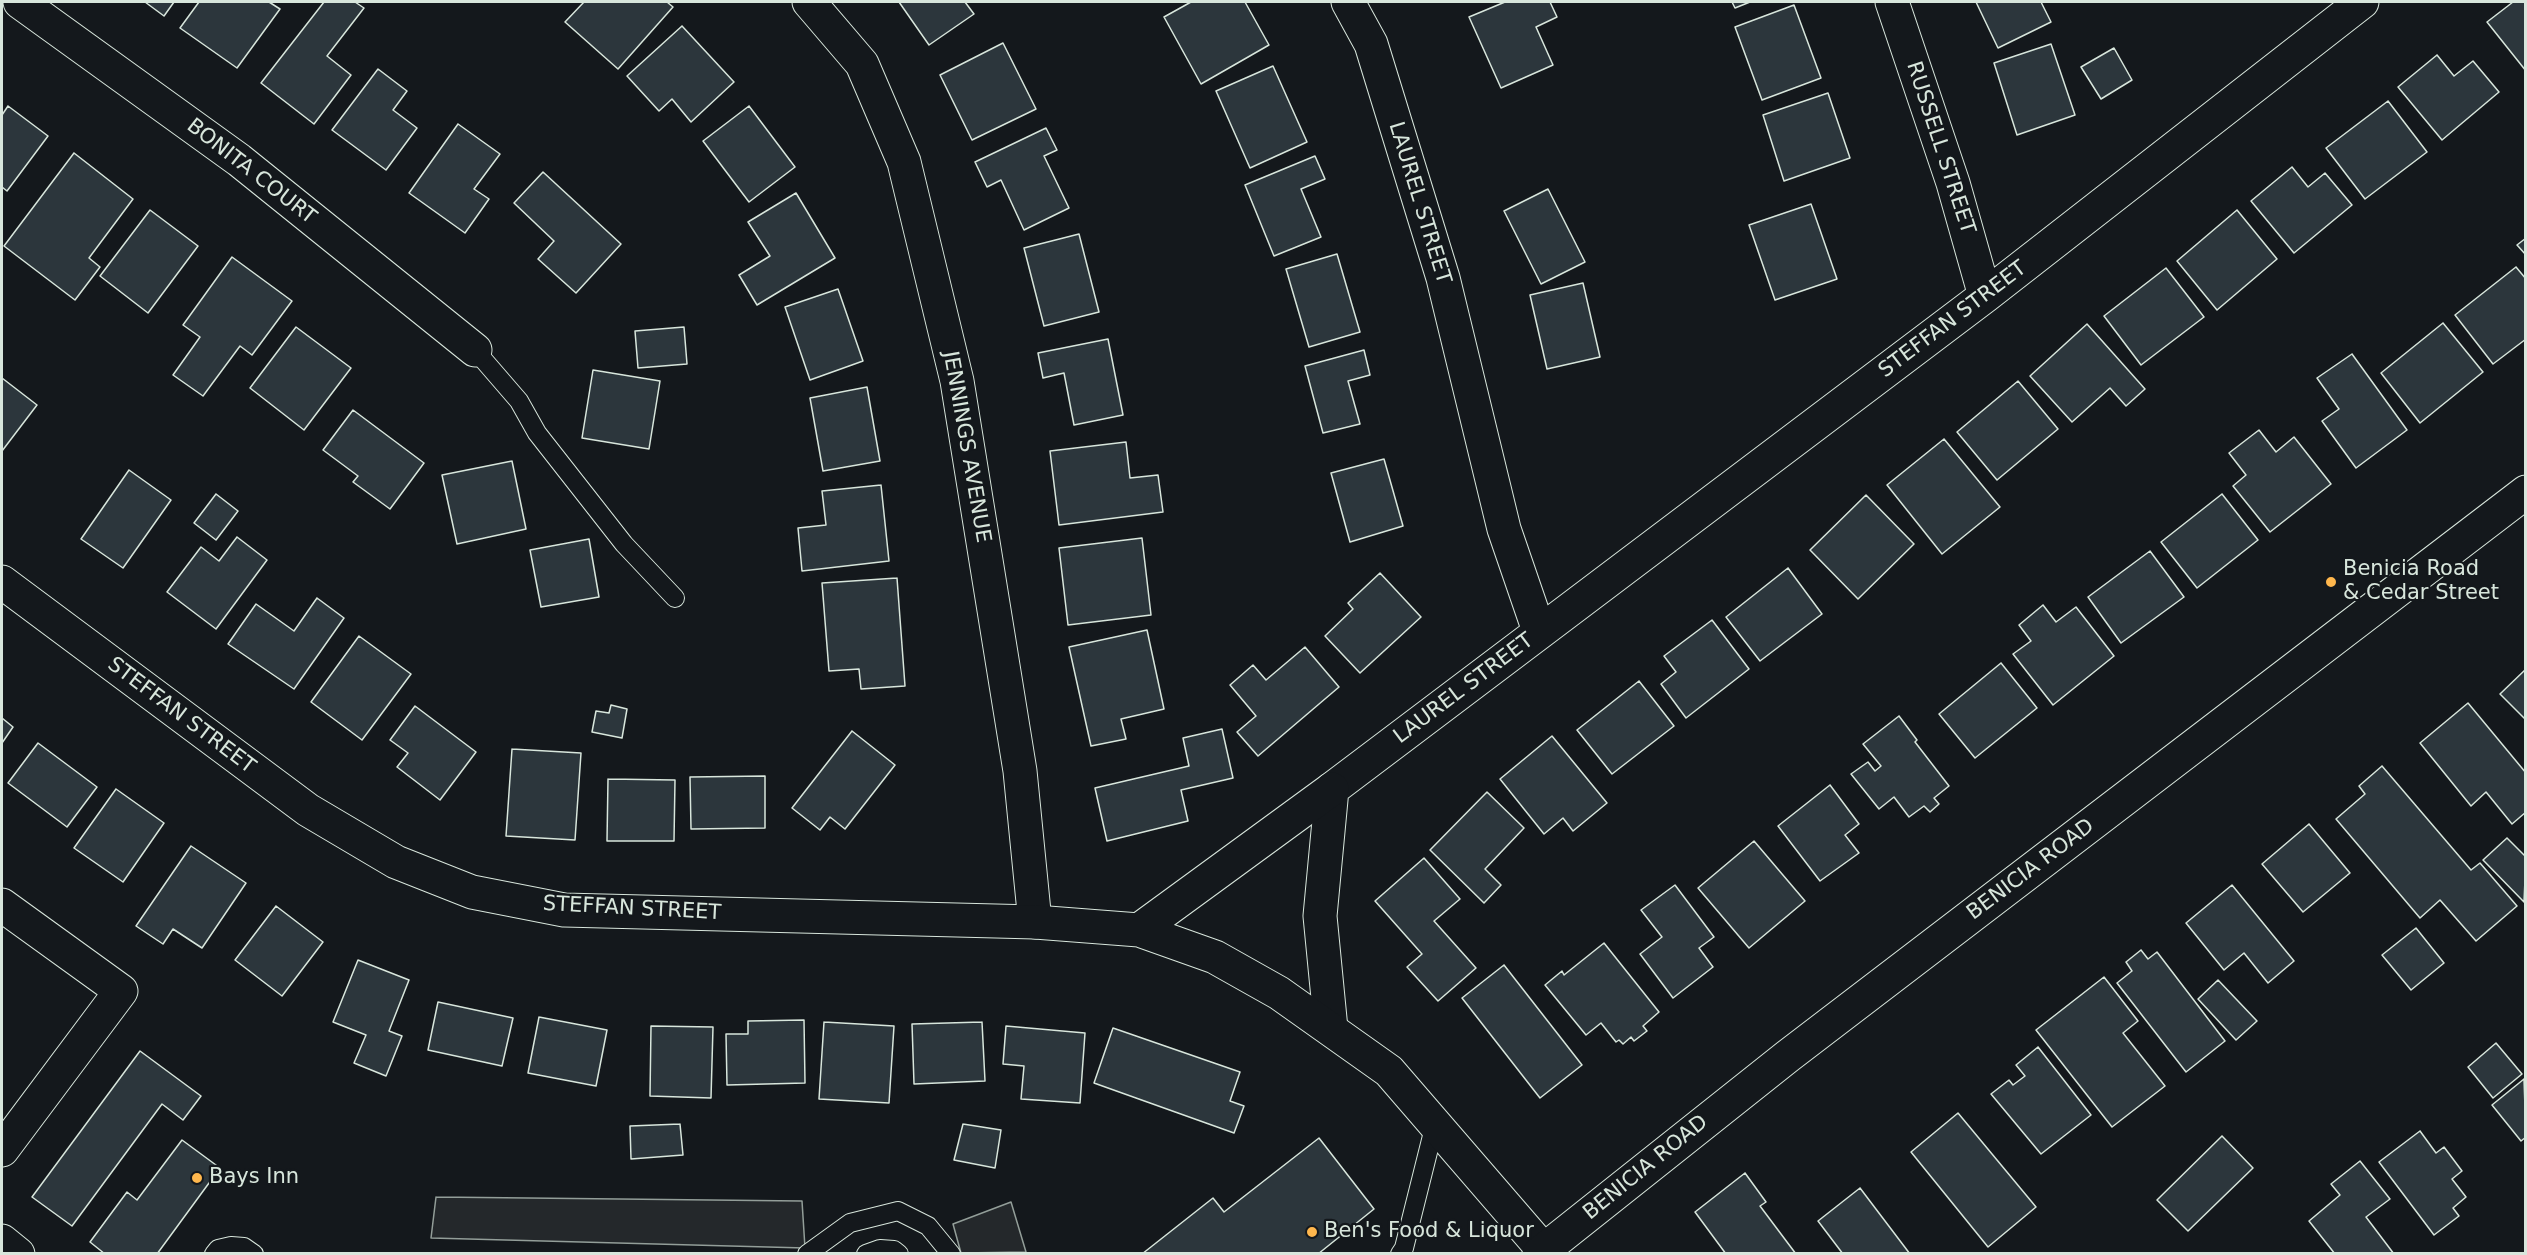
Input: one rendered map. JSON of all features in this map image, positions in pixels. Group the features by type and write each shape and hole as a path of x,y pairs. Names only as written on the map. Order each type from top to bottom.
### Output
{"street":[{"name":"BONITA COURT","path":"20,2 239,160 475,350"},
{"name":"JENNINGS AVENUE","path":"809,2 862,64 907,174 957,381 1020,771 1035,922"},
{"name":"LAUREL STREET","path":"1139,930 1332,789 1539,631 1504,529 1436,256 1371,44 1348,2"},
{"name":"RUSSELL STREET","path":"1892,2 1953,183 1985,296"},
{"name":"STEFFAN STREET","path":"1539,631 1985,296 2362,2"},
{"name":"BENICIA ROAD","path":"1543,1252 1788,1056 2526,492"},
{"name":"STEFFAN STREET","path":"2,582 308,810 396,862 472,892 564,910 1035,922 1139,930"},
{"path":"1331,1029 1320,916 1332,789"},
{"path":"2,904 121,991 2,1150"},
{"path":"1139,930 1215,957 1279,993 1389,1071 1543,1252"},
{"path":"2,1241 18,1254"}],"lane":[{"path":"475,350 519,401 537,433 624,544 675,598"},
{"path":"1400,1254 1404,1248 1436,1124"},
{"path":"807,1254 850,1223 898,1211 928,1226 951,1254"},
{"path":"214,1254 218,1249 231,1246 244,1247 254,1254"},
{"path":"866,1254 880,1249 894,1250 899,1254"}],"shaded area":[{"path":"436,1197 802,1201 805,1248 431,1238"},
{"path":"1011,1202 1026,1252 961,1253 953,1224"}],"building":[{"path":"145,2 174,2 164,16"},
{"path":"199,2 269,2 280,9 237,68 180,28"},
{"path":"324,2 355,2 364,8 327,56 351,75 314,124 261,83"},
{"path":"584,2 667,2 673,7 618,69 565,22"},
{"path":"899,2 965,2 974,14 929,45"},
{"path":"1191,2 1245,2 1269,45 1201,84 1164,17"},
{"path":"1505,2 1550,2 1557,17 1536,27 1553,65 1501,88 1469,17"},
{"path":"1732,2 1750,2 1735,8"},
{"path":"1976,2 2041,2 2051,22 1998,48"},
{"path":"2513,2 2526,2 2526,71 2487,22"},
{"path":"1794,5 1821,78 1762,100 1735,27"},
{"path":"682,26 734,82 691,122 672,99 659,111 627,76"},
{"path":"1003,43 1036,109 972,140 940,75"},
{"path":"2051,44 2075,115 2017,135 1994,63"},
{"path":"2114,48 2132,80 2101,99 2081,67"},
{"path":"2437,55 2454,76 2473,61 2499,92 2442,140 2398,87"},
{"path":"1273,66 1307,142 1250,168 1216,91"},
{"path":"378,69 407,91 393,110 417,128 386,170 332,130"},
{"path":"1828,93 1850,158 1784,181 1763,115"},
{"path":"2388,101 2427,152 2365,199 2326,148"},
{"path":"8,106 48,136 7,191 2,187 2,115"},
{"path":"749,106 795,167 749,202 703,141"},
{"path":"458,124 500,154 474,189 489,199 465,233 409,193"},
{"path":"1046,128 1057,150 1044,156 1069,208 1024,230 1001,180 987,187 975,162"},
{"path":"74,153 133,199 89,258 100,267 75,300 4,246"},
{"path":"1315,156 1325,179 1301,189 1321,237 1274,256 1245,185"},
{"path":"2292,167 2308,187 2325,173 2352,205 2294,253 2251,201"},
{"path":"543,172 621,244 576,293 538,259 554,241 514,203"},
{"path":"1548,189 1585,262 1541,284 1504,211"},
{"path":"796,193 835,258 757,305 739,275 770,256 748,222"},
{"path":"1811,204 1837,279 1775,300 1749,225"},
{"path":"150,210 198,246 148,313 100,276"},
{"path":"2237,210 2277,259 2217,310 2177,261"},
{"path":"1079,234 1099,312 1044,326 1024,248"},
{"path":"2526,238 2526,255 2517,245"},
{"path":"1337,254 1360,332 1309,347 1286,269"},
{"path":"232,257 292,301 252,355 240,346 203,396 173,375 200,337 183,325"},
{"path":"2516,267 2526,279 2526,339 2493,364 2455,315"},
{"path":"2166,268 2204,317 2141,365 2104,316"},
{"path":"1583,283 1600,357 1547,369 1530,295"},
{"path":"838,289 863,361 810,380 785,307"},
{"path":"2443,323 2483,372 2420,423 2381,373"},
{"path":"2087,324 2145,389 2126,406 2110,388 2072,422 2030,376"},
{"path":"296,327 351,368 304,430 250,388"},
{"path":"684,327 687,364 638,368 635,331"},
{"path":"1108,339 1123,415 1074,425 1064,373 1043,378 1038,353"},
{"path":"1364,350 1370,375 1348,381 1360,424 1323,433 1305,366"},
{"path":"2352,354 2407,430 2356,468 2322,421 2339,409 2317,378"},
{"path":"593,370 660,381 649,449 582,438"},
{"path":"2,378 37,405 2,451"},
{"path":"2018,381 2058,429 1997,480 1957,432"},
{"path":"867,387 880,461 823,471 810,398"},
{"path":"353,410 424,463 390,509 353,482 358,476 323,450"},
{"path":"2259,430 2276,452 2294,437 2331,484 2270,532 2233,486 2246,475 2229,453"},
{"path":"1944,439 2000,507 1942,554 1887,485"},
{"path":"1126,442 1130,478 1158,475 1163,512 1059,525 1050,451"},
{"path":"1384,459 1403,526 1350,542 1331,473"},
{"path":"512,461 526,529 457,544 442,475"},
{"path":"129,470 171,500 123,568 81,539"},
{"path":"881,485 889,561 802,571 798,528 826,525 822,491"},
{"path":"216,494 238,511 216,540 194,523"},
{"path":"2222,494 2258,540 2197,588 2161,542"},
{"path":"1866,495 1914,544 1858,599 1810,550"},
{"path":"237,537 267,560 216,629 167,592 201,547 219,561"},
{"path":"1142,538 1151,615 1068,625 1059,548"},
{"path":"589,539 599,597 541,607 530,550"},
{"path":"2150,551 2184,597 2121,643 2088,597"},
{"path":"1788,568 1822,614 1760,661 1726,617"},
{"path":"1380,573 1421,617 1360,673 1325,636 1353,609 1348,603"},
{"path":"897,578 905,686 861,689 859,669 829,671 822,583"},
{"path":"317,598 344,618 294,689 228,644 256,604 294,631"},
{"path":"2043,605 2056,622 2076,607 2114,656 2053,705 2013,654 2031,641 2019,625"},
{"path":"1712,620 1749,669 1686,718 1661,684 1676,672 1664,656"},
{"path":"1147,630 1164,709 1121,719 1126,739 1091,746 1069,647"},
{"path":"359,636 411,674 362,740 311,702"},
{"path":"1305,647 1339,687 1258,756 1237,732 1256,716 1230,685 1253,665 1266,680"},
{"path":"2001,663 2037,708 1975,758 1939,714"},
{"path":"2526,669 2526,720 2500,694"},
{"path":"1639,681 1674,726 1612,774 1577,730"},
{"path":"2468,703 2526,773 2526,812 2512,824 2486,792 2471,806 2420,743"},
{"path":"611,705 627,709 622,738 592,732 596,711 609,713"},
{"path":"415,706 476,752 440,800 397,767 408,753 390,740"},
{"path":"1899,716 1917,740 1915,742 1949,786 1934,798 1939,804 1930,812 1924,806 1909,817 1894,797 1879,809 1851,774 1868,762 1875,771 1881,766 1863,744"},
{"path":"2,718 13,727 2,743"},
{"path":"1222,729 1233,778 1181,790 1188,821 1107,841 1095,788 1189,766 1183,738"},
{"path":"852,731 895,765 845,829 830,817 820,830 792,808"},
{"path":"1552,736 1607,803 1573,831 1563,818 1544,834 1500,779"},
{"path":"38,743 97,787 67,827 8,783"},
{"path":"512,749 581,753 575,840 506,836"},
{"path":"2382,766 2471,870 2480,863 2517,906 2476,941 2440,900 2420,918 2336,819 2365,794 2359,786"},
{"path":"765,776 765,828 691,829 690,777"},
{"path":"608,779 675,780 674,841 607,841"},
{"path":"1830,785 1859,824 1845,835 1859,853 1820,881 1778,826"},
{"path":"116,789 164,823 123,882 74,848"},
{"path":"1487,792 1524,828 1485,869 1501,885 1484,903 1430,850"},
{"path":"2309,824 2350,873 2303,912 2262,864"},
{"path":"2507,838 2526,857 2524,902 2483,860"},
{"path":"1754,841 1805,901 1749,948 1698,888"},
{"path":"191,846 246,883 202,948 173,929 163,944 136,926"},
{"path":"1424,858 1460,899 1434,921 1476,968 1438,1001 1407,967 1422,954 1375,901"},
{"path":"1675,885 1714,937 1699,948 1713,967 1673,998 1640,954 1662,937 1641,910"},
{"path":"2232,885 2294,961 2268,983 2244,953 2224,970 2186,923"},
{"path":"276,906 323,942 282,996 235,960"},
{"path":"2416,928 2444,963 2411,990 2382,955"},
{"path":"1604,943 1659,1012 1643,1026 1647,1031 1634,1041 1631,1037 1623,1044 1619,1040 1616,1042 1601,1023 1586,1035 1545,985 1562,971 1564,975"},
{"path":"2141,950 2148,959 2157,952 2225,1041 2186,1072 2117,983 2132,971 2126,962"},
{"path":"358,960 409,980 389,1031 402,1036 386,1076 354,1063 366,1035 333,1022"},
{"path":"1504,965 1582,1065 1540,1098 1462,998"},
{"path":"2104,977 2138,1021 2123,1033 2165,1086 2112,1127 2036,1030"},
{"path":"2218,980 2257,1021 2236,1040 2198,999"},
{"path":"438,1002 513,1018 502,1066 428,1050"},
{"path":"539,1017 607,1030 596,1086 528,1073"},
{"path":"804,1020 805,1083 727,1085 726,1034 748,1034 748,1021"},
{"path":"824,1022 894,1026 889,1103 819,1099"},
{"path":"982,1022 985,1081 914,1084 912,1024"},
{"path":"651,1026 713,1027 711,1098 650,1096"},
{"path":"1006,1026 1085,1033 1080,1103 1021,1099 1024,1066 1003,1064"},
{"path":"1113,1028 1240,1072 1230,1101 1244,1106 1234,1133 1094,1083"},
{"path":"2496,1043 2522,1074 2493,1098 2468,1067"},
{"path":"2038,1047 2091,1115 2041,1154 1991,1094 2009,1080 2013,1085 2025,1076 2016,1065"},
{"path":"140,1051 201,1096 183,1120 162,1104 72,1226 32,1197"},
{"path":"2524,1079 2526,1137 2521,1141 2492,1105"},
{"path":"1958,1113 2036,1207 1988,1247 1911,1152"},
{"path":"680,1124 683,1155 631,1159 630,1126"},
{"path":"963,1124 1001,1130 995,1168 954,1160"},
{"path":"2420,1131 2436,1153 2444,1147 2462,1171 2452,1179 2466,1197 2453,1208 2459,1216 2434,1235 2379,1162"},
{"path":"2222,1136 2253,1168 2188,1231 2157,1200"},
{"path":"1319,1138 1374,1209 1318,1254 1142,1254 1213,1198 1224,1212"},
{"path":"182,1140 220,1168 157,1254 105,1254 90,1242 127,1192 137,1200"},
{"path":"2360,1161 2390,1199 2366,1217 2394,1254 2335,1254 2309,1221 2340,1195 2331,1184"},
{"path":"1745,1173 1766,1202 1760,1206 1796,1254 1726,1254 1695,1212"},
{"path":"1860,1188 1910,1254 1843,1254 1818,1221"}],"place":[{"name":"Benicia Road & Cedar Street","path":"2331,582"},
{"name":"Bays Inn","path":"197,1178"},
{"name":"Ben's Food & Liquor","path":"1312,1232"}]}
